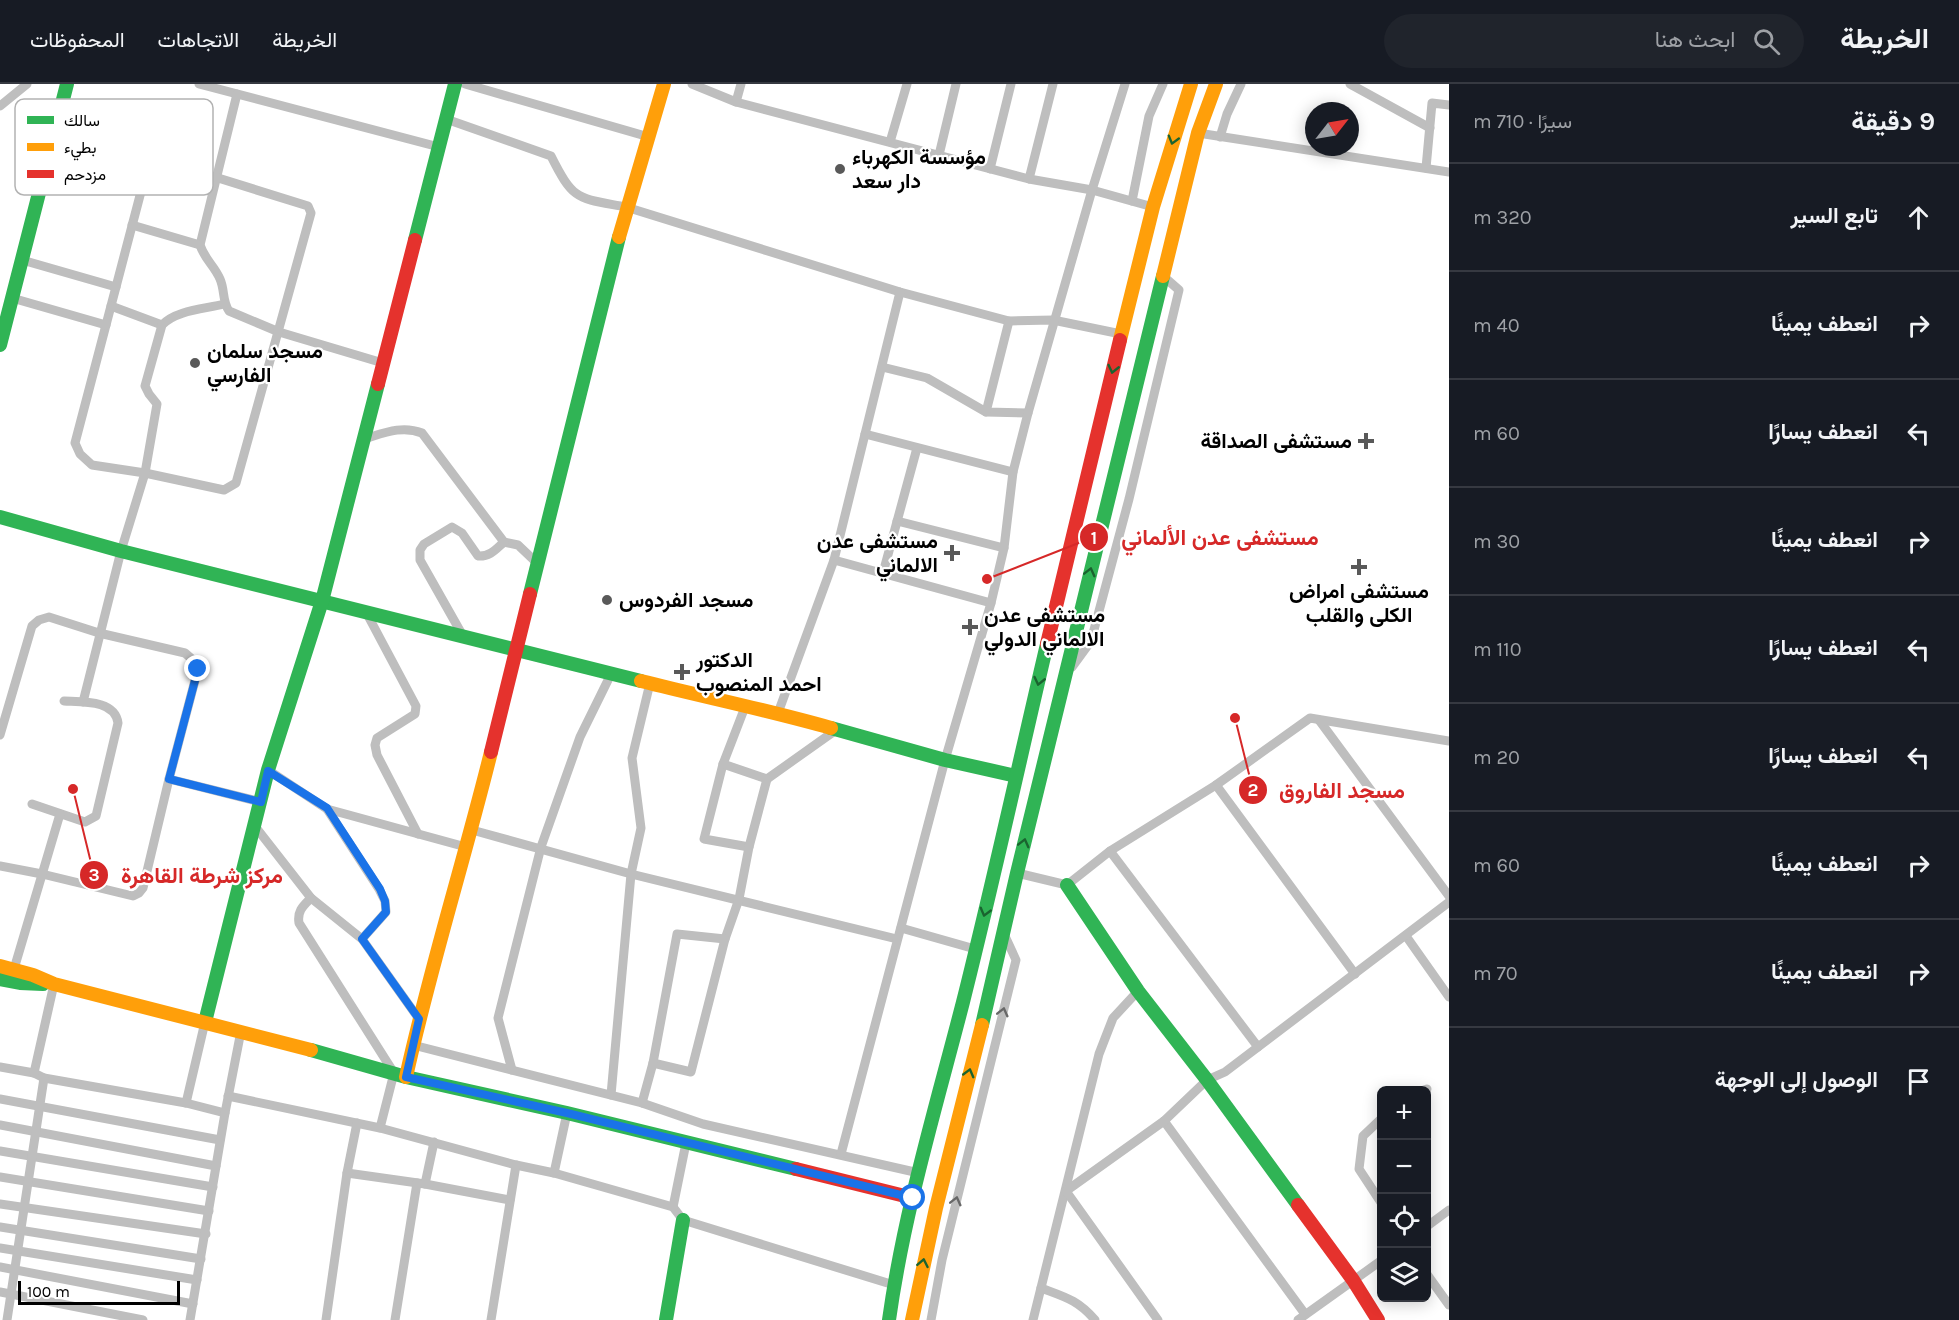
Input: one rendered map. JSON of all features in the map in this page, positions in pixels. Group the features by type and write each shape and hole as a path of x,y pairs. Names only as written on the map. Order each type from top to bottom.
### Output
{"main road":[{"path":"63,99 67,84"},
{"path":"205,1022 268,771 322,601 455,84"},
{"path":"400,1075 413,1045 472,830 626,207 664,84"},
{"path":"890,1316 894,1285 913,1198 994,878 1121,334 1153,207 1191,84"},
{"path":"912,1319 935,1202 1005,935 1017,873 1198,134 1216,84"},
{"path":"0,345 39,195"},
{"path":"0,517 121,550 611,674 778,713 945,760 1016,776"},
{"path":"1067,885 1138,991 1207,1080 1353,1280 1378,1320"},
{"path":"7,968 54,984 241,1031 400,1075 567,1113 913,1198"},
{"path":"0,979 20,983 54,984"},
{"path":"666,1320 683,1220"}],"street":[{"path":"0,106 27,84"},
{"path":"199,84 439,147"},
{"path":"465,84 649,137"},
{"path":"692,84 736,102 1029,179 1092,190 1153,207"},
{"path":"736,102 741,84"},
{"path":"890,142 907,84"},
{"path":"939,155 956,84"},
{"path":"990,169 1011,84"},
{"path":"1029,179 1053,84"},
{"path":"841,1154 945,760 991,603 1004,548 1013,472 1028,413 1053,320 1125,84"},
{"path":"1132,201 1149,116 1163,84"},
{"path":"1220,137 1240,84"},
{"path":"1350,84 1430,128"},
{"path":"213,186 237,94"},
{"path":"1426,168 1432,103 1449,105"},
{"path":"446,119 551,156 572,192 583,199 626,207 900,292 1009,321 1053,320 1121,334"},
{"path":"1198,134 1449,172"},
{"path":"140,195 75,443 80,454 92,465 145,473 224,490 236,483 311,213 308,206 215,177"},
{"path":"211,195 200,245 204,258 214,268 221,281 224,304 229,311 279,332 383,363"},
{"path":"132,225 200,245"},
{"path":"22,260 116,287"},
{"path":"1065,676 1091,641 1130,499 1179,290 1163,276"},
{"path":"778,713 834,560 900,292"},
{"path":"12,298 106,325"},
{"path":"83,702 121,550 145,473 157,404 145,386 162,325 167,319 178,315 224,304"},
{"path":"111,306 162,325"},
{"path":"986,412 1009,321"},
{"path":"882,367 927,378 986,412 1028,413"},
{"path":"364,439 401,428 411,428 422,433 504,542 518,545 538,564"},
{"path":"865,434 1013,472"},
{"path":"883,573 917,448"},
{"path":"897,522 1004,548"},
{"path":"463,636 420,560 420,550 424,544 452,527 462,533 478,556 484,557 504,542"},
{"path":"834,560 991,603"},
{"path":"366,612 416,706 415,714 377,738 375,745 377,756 418,834"},
{"path":"0,735 32,626 39,620 49,617 99,633 185,653 198,669 143,888 139,893 133,896 0,866"},
{"path":"512,1070 498,1018 540,848 580,737 611,674"},
{"path":"611,1095 632,874 641,828 632,758 650,683"},
{"path":"32,804 85,822 96,816 118,723 117,714 110,707 64,701"},
{"path":"745,707 723,764 704,839 749,847"},
{"path":"1017,873 1067,885 1110,851 1216,785 1310,718 1449,741"},
{"path":"1319,720 1449,896"},
{"path":"653,1063 692,1072 725,939 739,899 749,847 767,779 836,730"},
{"path":"723,764 767,779"},
{"path":"268,771 327,808 466,847"},
{"path":"169,779 261,802"},
{"path":"1216,785 1355,974"},
{"path":"327,808 380,889 385,901 386,912 362,939"},
{"path":"7,968 42,874 60,813"},
{"path":"254,825 311,898 362,939 419,1019"},
{"path":"472,830 632,874 897,939"},
{"path":"1110,851 1258,1047"},
{"path":"311,898 300,909 299,923 400,1075 380,1128"},
{"path":"1066,1191 1164,1121 1207,1080 1225,1072 1449,902"},
{"path":"901,928 975,950"},
{"path":"642,1103 653,1063 677,934 725,939"},
{"path":"931,1320 942,1260 1016,960 1005,935"},
{"path":"1406,936 1449,997"},
{"path":"34,1073 54,984"},
{"path":"1033,1320 1099,1054 1113,1018 1138,991"},
{"path":"186,1103 205,1022"},
{"path":"189,1320 241,1031"},
{"path":"413,1045 642,1103 703,1124 920,1173"},
{"path":"0,1067 34,1073 44,1078 186,1103 225,1113"},
{"path":"4,1320 11,1294 44,1078"},
{"path":"228,1096 380,1128 554,1173 673,1207 683,1220 894,1285"},
{"path":"0,1099 220,1140"},
{"path":"554,1173 567,1113"},
{"path":"1164,1121 1301,1317 1377,1263"},
{"path":"326,1320 347,1173 357,1123"},
{"path":"1377,1123 1363,1136 1359,1169 1377,1196"},
{"path":"0,1125 216,1166"},
{"path":"395,1320 421,1184 434,1142"},
{"path":"673,1207 686,1143"},
{"path":"0,1151 213,1187"},
{"path":"491,1320 516,1165"},
{"path":"347,1173 510,1200"},
{"path":"0,1177 209,1211"},
{"path":"1066,1191 1158,1320"},
{"path":"0,1204 206,1234"},
{"path":"1431,1223 1449,1210"},
{"path":"0,1227 201,1259"},
{"path":"0,1248 197,1280"},
{"path":"0,1267 193,1304"},
{"path":"1431,1280 1449,1305"},
{"path":"1041,1288 1073,1300 1084,1307 1095,1320"},
{"path":"0,1292 143,1320"},
{"path":"890,1316 912,1319"}],"traffic: fast":[{"path":"63,99 67,84"},
{"path":"415,240 455,84"},
{"path":"0,345 39,195"},
{"path":"530,594 619,237"},
{"path":"982,1025 1163,276"},
{"path":"205,1022 268,770 322,601 378,384"},
{"path":"0,517 121,551 641,681"},
{"path":"889,1320 895,1280 921,1160 974,957 1047,644"},
{"path":"831,728 945,760 1016,776"},
{"path":"1067,885 1138,991 1207,1080 1298,1205"},
{"path":"0,979 43,984"},
{"path":"311,1050 406,1077 567,1113 796,1169"},
{"path":"666,1320 683,1220"}],"traffic: slow":[{"path":"619,237 664,84"},
{"path":"1120,340 1153,207 1191,84"},
{"path":"1163,276 1198,133 1216,84"},
{"path":"641,681 831,728"},
{"path":"406,1077 491,752"},
{"path":"0,966 33,975 54,984 311,1050"},
{"path":"912,1320 936,1208 982,1025"}],"traffic: jam":[{"path":"378,384 415,240"},
{"path":"1047,644 1120,340"},
{"path":"491,752 530,594"},
{"path":"796,1169 913,1198"},
{"path":"1298,1205 1353,1280 1378,1320"}],"place":[{"name":"مؤسسة الكهرباء دار سعد","path":"840,169"},
{"name":"مسجد سلمان الفارسي","path":"195,363"},
{"name":"مستشفى الصداقة","path":"1366,441"},
{"name":"مستشفى عدن الالماني","path":"952,553"},
{"name":"مستشفى امراض الكلى والقلب","path":"1359,567"},
{"name":"مستشفى عدن الألماني","path":"987,579"},
{"name":"مسجد الفردوس","path":"607,600"},
{"name":"مستشفى عدن الالماني الدولي","path":"970,627"},
{"name":"الدكتور احمد المنصوب","path":"682,672"},
{"name":"مسجد الفاروق","path":"1235,718"},
{"name":"مركز شرطة القاهرة","path":"73,789"}],"route":[{"path":"198,669 169,779 261,802 268,771 327,808 380,889 385,901 386,912 362,939 419,1019 406,1077 567,1113 913,1198"}]}
